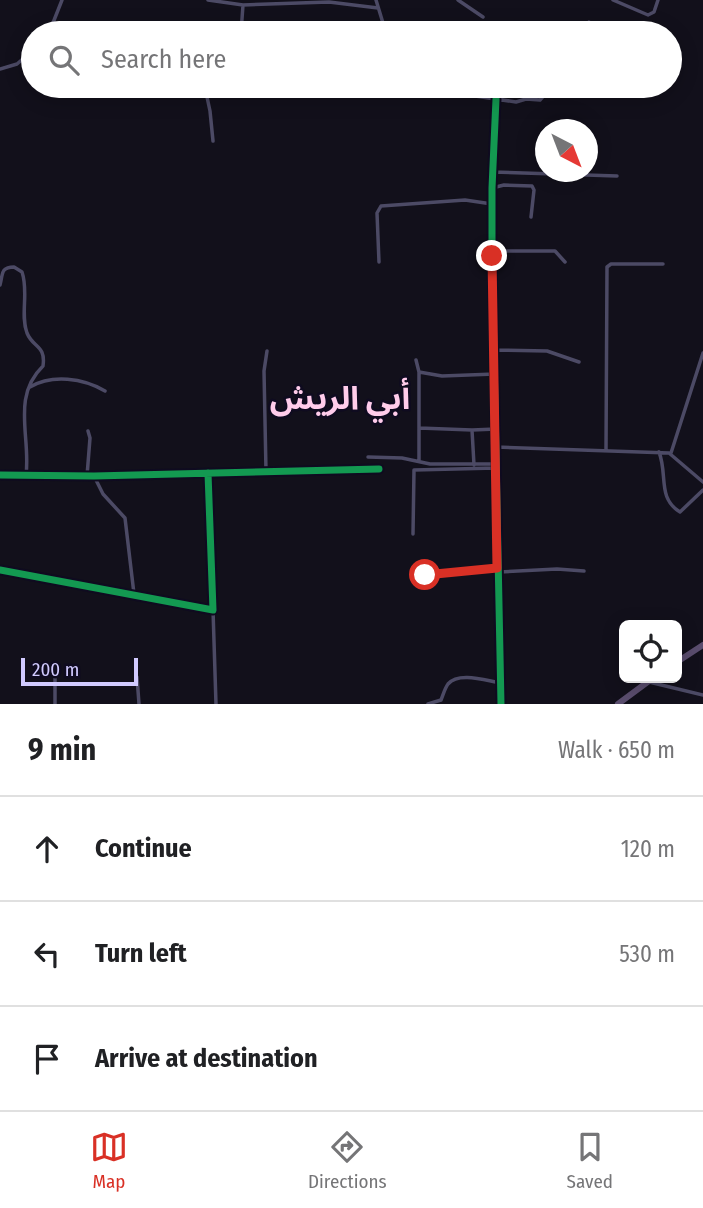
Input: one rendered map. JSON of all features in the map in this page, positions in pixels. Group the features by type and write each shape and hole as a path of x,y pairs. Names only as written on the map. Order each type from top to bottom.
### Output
{"main road":[{"path":"682,659 703,645"},
{"path":"618,704 646,683"}],"street":[{"path":"54,21 62,0"},
{"path":"208,0 243,5 329,2 378,8"},
{"path":"376,0 382,21"},
{"path":"458,0 483,17"},
{"path":"613,0 648,15 654,12 658,0"},
{"path":"242,21 243,5"},
{"path":"0,69 21,60"},
{"path":"207,98 213,141"},
{"path":"489,98 516,102 542,98"},
{"path":"496,99 492,251 501,704"},
{"path":"492,172 561,172 580,176 617,176"},
{"path":"492,188 505,185 532,186 534,190 531,217"},
{"path":"379,262 377,213 381,206 465,200 492,204"},
{"path":"492,251 555,251 565,262"},
{"path":"606,450 607,267 611,264 663,264"},
{"path":"0,285 2,268 14,267 22,272 26,288 27,330 44,355 43,366 36,372 24,408 26,475"},
{"path":"266,472 264,371 267,351"},
{"path":"494,351 547,351 579,362"},
{"path":"671,453 703,353"},
{"path":"416,360 419,372 419,461"},
{"path":"419,372 442,376 495,374"},
{"path":"29,388 50,379 89,382 105,391"},
{"path":"419,428 496,429"},
{"path":"472,430 474,465"},
{"path":"87,476 90,438 88,431"},
{"path":"496,447 671,453 703,482"},
{"path":"659,452 669,505 680,512 703,490"},
{"path":"368,457 402,458 430,464 496,466"},
{"path":"413,534 414,470 496,466"},
{"path":"0,475 94,476 379,469"},
{"path":"208,473 216,704"},
{"path":"94,476 103,494 125,518 134,594"},
{"path":"0,570 213,610"},
{"path":"425,575 497,570 584,571"},
{"path":"55,677 55,704"},
{"path":"136,677 139,704"},
{"path":"428,704 441,700 447,686 456,679 501,683"},
{"path":"661,683 703,695"}],"cycle path":[{"path":"496,99 492,256 501,704"},
{"path":"0,475 94,476 379,469"},
{"path":"0,570 213,610 208,473"}],"district":[{"name":"أبي الريش","path":"340,398"}],"route":[{"path":"425,575 497,568 492,256"}]}
